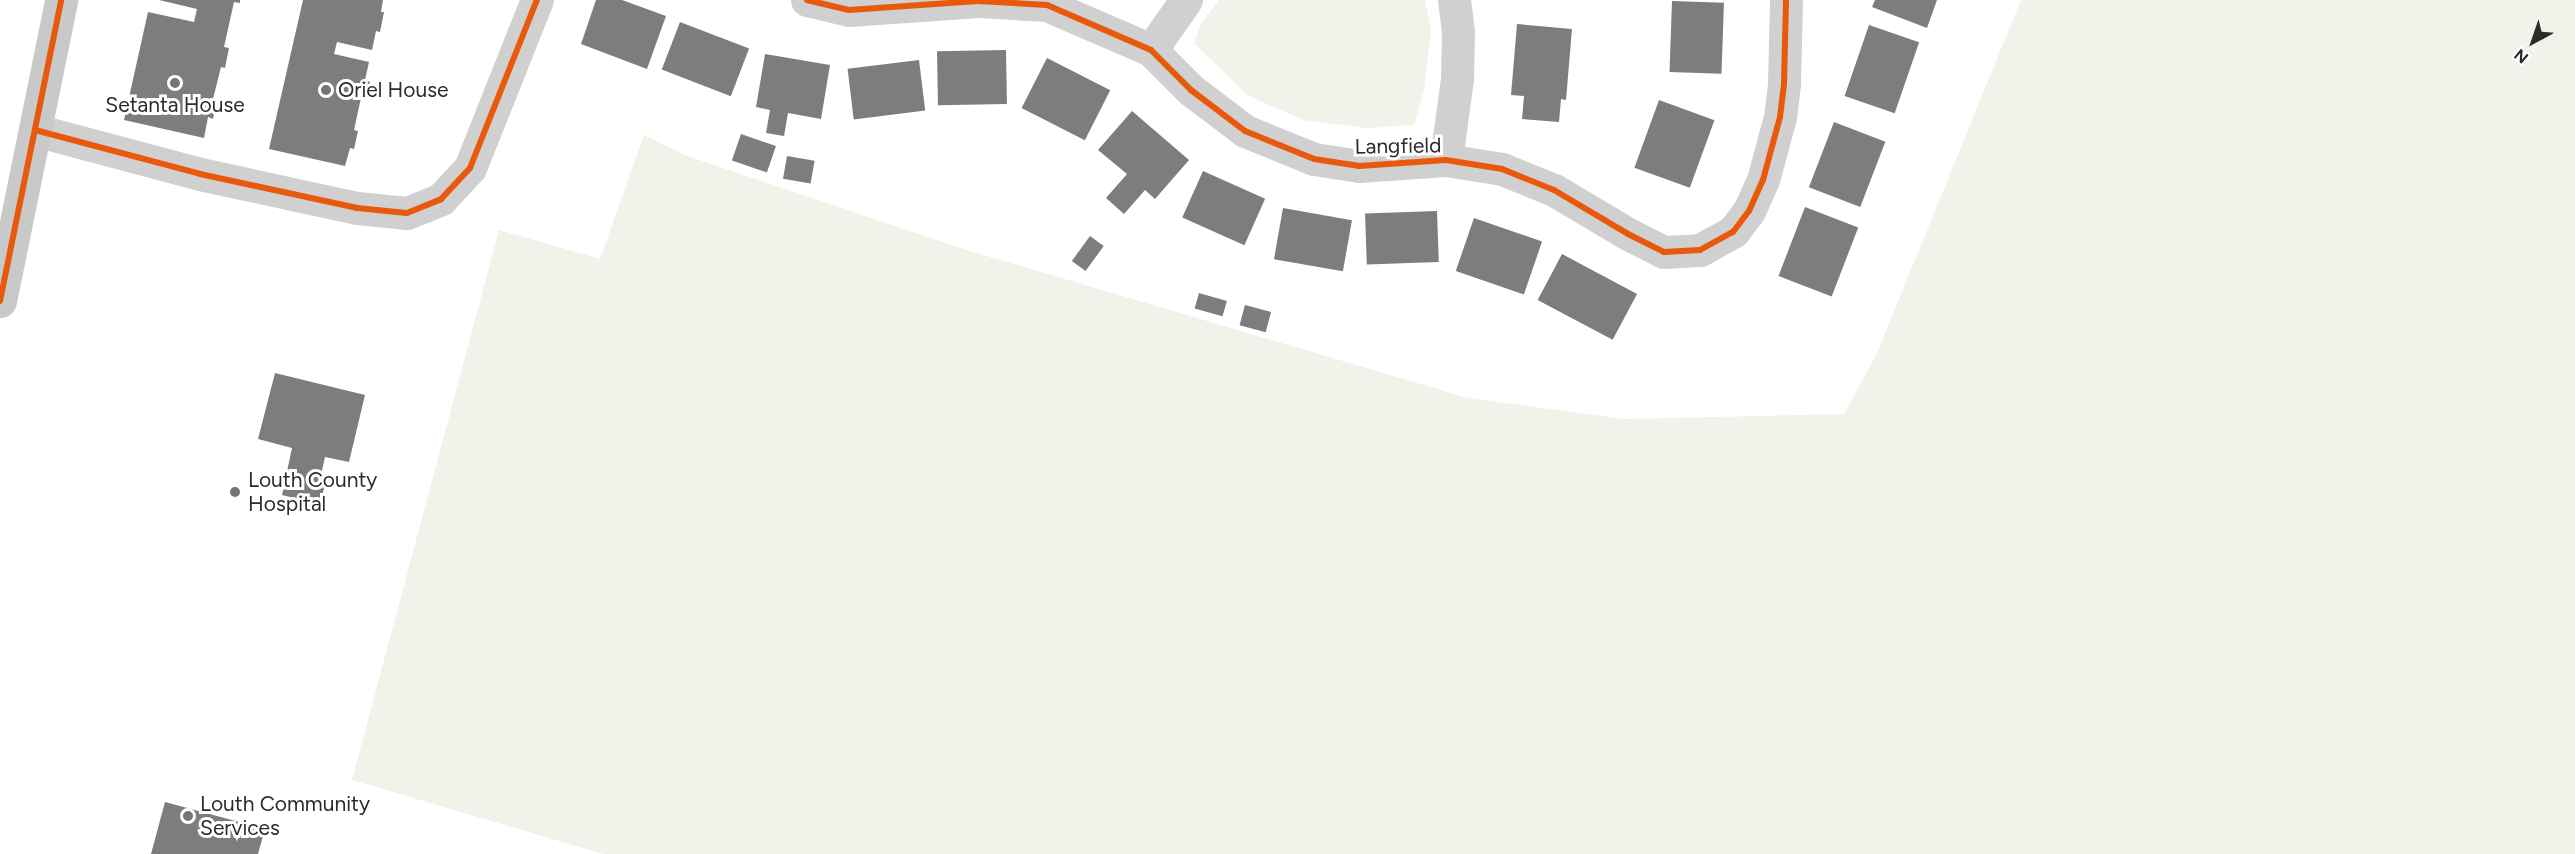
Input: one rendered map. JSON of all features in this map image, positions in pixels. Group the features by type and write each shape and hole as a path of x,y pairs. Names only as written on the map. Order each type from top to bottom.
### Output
{"main road":[{"path":"0,301 61,0"}],"street":[{"path":"35,130 200,174 357,208 407,213 441,199 470,168 537,0"},
{"name":"Langfield","path":"807,0 849,10 895,4 978,1 1047,5 1151,50 1191,90 1245,131 1314,159 1359,166 1446,160 1502,169 1554,190 1628,234 1664,252 1700,250 1732,232 1749,211 1763,180 1780,117 1784,83 1786,0"},
{"path":"1151,50 1186,0"},
{"name":"Langfield","path":"1446,160 1457,79 1458,32 1454,0"}],"shaded area":[{"path":"1219,0 1425,0 1431,30 1424,90 1414,125 1367,128 1303,120 1247,95 1194,43 1201,24"},
{"path":"2021,0 2575,0 2575,854 603,854 352,780 499,230 600,259 644,135 687,156 970,251 1468,398 1625,419 1844,414 1877,353"}],"building":[{"name":"Setanta House","path":"159,0 240,0 240,3 234,2 224,47 229,48 225,68 221,67 213,99 217,99 213,119 208,117 204,138 124,120 148,12 194,22 197,9"},
{"name":"Oriel House","path":"303,0 383,0 381,12 384,12 380,32 376,31 372,50 337,42 334,54 369,62 365,80 370,82 367,99 361,98 354,130 358,131 354,149 350,148 345,166 269,149"},
{"path":"596,0 622,0 666,16 647,69 581,44"},
{"path":"1875,0 1937,0 1927,28 1872,7"},
{"path":"1672,1 1724,3 1721,74 1670,72"},
{"path":"680,22 749,49 731,96 662,70"},
{"path":"1517,24 1572,29 1566,100 1561,99 1559,122 1522,119 1524,96 1511,95"},
{"path":"1869,25 1919,42 1895,113 1845,96"},
{"path":"1006,50 1007,104 938,105 937,51"},
{"path":"765,54 830,65 821,119 788,113 784,136 766,133 770,110 756,107"},
{"path":"1047,58 1110,90 1085,140 1022,108"},
{"path":"919,60 925,111 854,119 848,69"},
{"path":"1659,100 1714,120 1690,188 1634,168"},
{"path":"1132,111 1189,160 1155,199 1145,190 1124,214 1106,198 1127,174 1098,150"},
{"path":"1834,122 1885,142 1860,207 1809,187"},
{"path":"741,134 776,146 767,173 732,160"},
{"path":"787,156 815,161 811,184 783,179"},
{"path":"1203,171 1265,199 1244,245 1182,218"},
{"path":"1805,207 1858,227 1832,297 1778,276"},
{"path":"1283,208 1352,220 1343,271 1274,259"},
{"path":"1437,211 1439,262 1367,264 1365,214"},
{"path":"1474,218 1542,241 1524,294 1456,271"},
{"path":"1090,236 1104,246 1086,271 1072,261"},
{"path":"1562,254 1637,294 1613,340 1538,300"},
{"path":"1199,293 1227,301 1222,316 1195,308"},
{"path":"1245,305 1271,312 1266,332 1240,325"},
{"path":"275,373 365,395 349,462 325,457 321,475 327,477 320,504 282,495 292,448 258,439"},
{"name":"Louth Community Services","path":"165,802 265,829 258,854 151,854"}],"cycle path":[{"path":"0,301 61,0"},
{"path":"35,130 200,174 357,208 407,213 441,199 470,168 537,0"},
{"path":"807,0 849,10 978,1 1047,5 1151,50 1191,90 1245,131 1314,159 1359,166 1446,160 1502,169 1554,190 1628,234 1664,252 1700,250 1733,232 1749,211 1763,180 1780,117 1784,83 1786,0"}],"place":[{"name":"Setanta House","path":"175,83"},
{"name":"Oriel House","path":"326,90"},
{"name":"Louth County Hospital","path":"235,492"},
{"name":"Louth Community Services","path":"188,816"}]}
